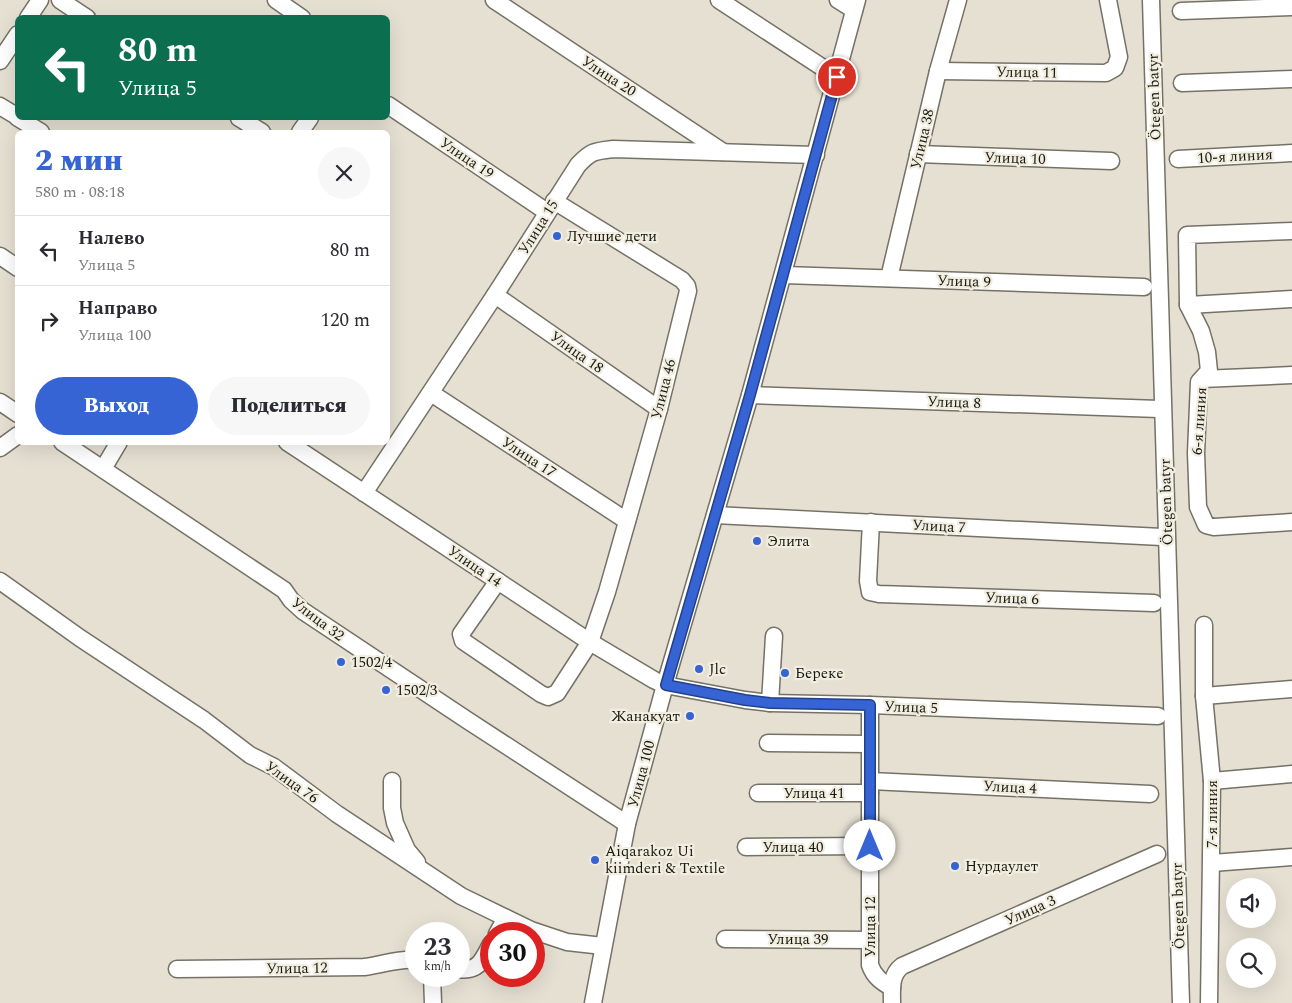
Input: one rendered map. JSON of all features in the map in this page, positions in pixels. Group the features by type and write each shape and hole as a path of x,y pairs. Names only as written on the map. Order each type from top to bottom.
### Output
{"street":[{"path":"30,15 40,0"},
{"path":"60,0 82,15"},
{"path":"276,0 298,15"},
{"name":"Улица 20","path":"494,0 724,152"},
{"path":"719,0 837,77"},
{"path":"838,0 856,5"},
{"name":"Улица 38","path":"889,278 938,71 958,0"},
{"name":"Улица 11","path":"938,71 1106,74 1115,68 1119,57 1108,0"},
{"name":"Ötegen batyr","path":"1151,0 1181,1003"},
{"name":"Улица 100","path":"592,1003 628,824 784,275 856,5"},
{"path":"1181,11 1292,7"},
{"path":"0,61 15,38"},
{"path":"1182,83 1292,79"},
{"path":"0,106 15,115"},
{"name":"Улица 19","path":"390,106 551,206"},
{"path":"23,120 38,130"},
{"path":"242,120 259,130"},
{"name":"Улица 15","path":"364,493 587,154 598,150 613,149 816,155"},
{"name":"10-я линия","path":"1178,159 1292,153"},
{"name":"Улица 10","path":"918,154 1111,161"},
{"name":"Улица 46","path":"498,581 461,634 463,641 541,694 548,697 557,693 590,642 607,592 659,409 688,292 687,286 682,280 551,206"},
{"name":"6-я линия","path":"1292,231 1187,235 1188,305 1201,331 1207,352 1209,371 1199,382 1196,453 1198,507 1206,525 1214,527 1292,522"},
{"path":"0,256 15,266"},
{"name":"Улица 9","path":"784,275 1144,287"},
{"name":"Улица 18","path":"495,295 659,409"},
{"path":"1188,305 1292,299"},
{"path":"1202,379 1292,375"},
{"name":"Улица 17","path":"431,393 627,521"},
{"name":"Улица 8","path":"750,395 1159,409"},
{"path":"0,402 15,412"},
{"path":"0,448 15,437"},
{"name":"Улица 32","path":"67,445 284,590 303,611 628,824"},
{"path":"103,469 117,445"},
{"name":"Улица 14","path":"292,445 590,642 654,680 666,685"},
{"name":"Улица 7","path":"715,515 1162,537"},
{"name":"Улица 6","path":"871,522 868,581 870,592 879,594 1154,603"},
{"name":"Улица 76","path":"0,581 80,638 204,720 250,755 274,767 338,814 461,896 531,930 567,942 603,946"},
{"name":"7-я линия","path":"1204,625 1204,696 1212,781 1209,1003"},
{"path":"770,703 774,636"},
{"name":"Улица 5","path":"666,685 770,703 1158,716"},
{"path":"1204,696 1292,689"},
{"name":"Улица 12","path":"870,705 870,965 879,980 892,995"},
{"path":"768,743 870,744"},
{"path":"1212,781 1292,774"},
{"path":"392,781 392,808 395,823 407,850 426,872"},
{"name":"Улица 41","path":"758,793 870,787"},
{"name":"Улица 4","path":"870,787 1150,794"},
{"name":"Улица 40","path":"746,847 870,846"},
{"name":"Улица 3","path":"892,995 894,975 902,966 1157,854"},
{"path":"1212,863 1292,857"},
{"path":"504,922 506,918"},
{"name":"Улица 39","path":"725,939 870,940"},
{"name":"Улица 12","path":"177,969 364,967 405,959"},
{"path":"432,987 433,1003"}],"place":[{"name":"Лучшие дети","path":"557,236"},
{"name":"Элита","path":"757,541"},
{"name":"1502/4","path":"341,662"},
{"name":"Jlc","path":"699,669"},
{"name":"Береке","path":"785,673"},
{"name":"1502/3","path":"386,690"},
{"name":"Жанакуат","path":"690,716"},
{"name":"Aiqarakoz Ui kiimderi & Textile","path":"595,860"},
{"name":"Нурдаулет","path":"955,866"}],"route":[{"path":"837,77 784,275 666,685 770,703 870,705 870,846"}]}
